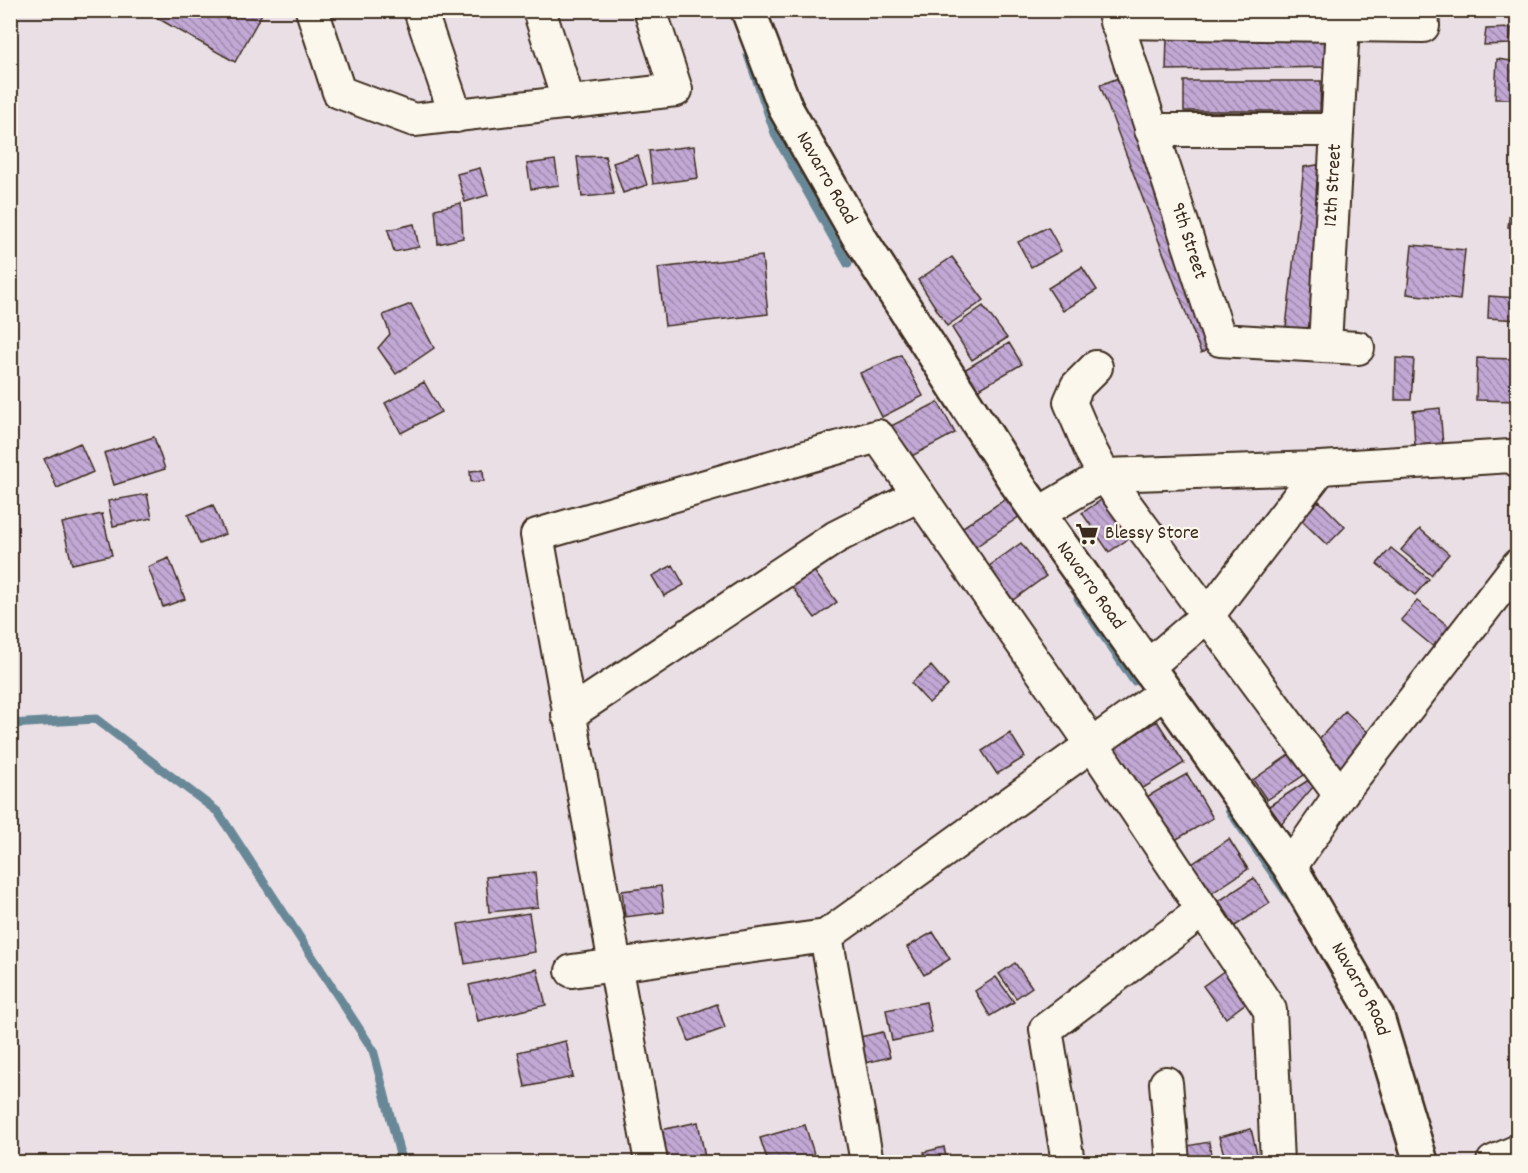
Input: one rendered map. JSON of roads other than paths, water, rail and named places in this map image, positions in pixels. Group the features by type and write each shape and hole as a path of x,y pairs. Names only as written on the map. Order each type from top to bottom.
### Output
{"street":[{"path":"312,10 339,92 414,120 676,90 650,10"},
{"path":"420,10 456,116"},
{"path":"539,10 569,103"},
{"name":"Navarro Road","path":"748,10 786,109 847,217 1038,514 1290,867 1377,1017 1421,1162"},
{"path":"1114,16 1423,26 1422,10"},
{"name":"9th Street","path":"1114,16 1220,340 1325,344 1358,348"},
{"name":"12th Street","path":"1325,344 1343,25"},
{"path":"1151,130 1337,130"},
{"path":"1096,367 1077,386 1070,402 1091,452 1104,475 1209,614 1340,795"},
{"path":"651,1162 537,536 878,436 1092,744 1270,1010 1277,1162"},
{"path":"1038,514 1104,475 1321,468 1510,456 1518,461"},
{"path":"572,971 826,936 1092,744 1156,680 1321,468"},
{"path":"568,715 836,537 919,495"},
{"path":"1290,867 1340,795 1518,565"},
{"path":"1068,1162 1046,1029 1203,910"},
{"path":"826,936 867,1162"},
{"path":"1166,1083 1173,1162"},
{"path":"1493,1162 1518,1151"}],"waterway":[{"path":"748,55 776,136 848,264"},
{"path":"1078,598 1134,681"},
{"path":"10,724 96,719 218,812 373,1050 402,1162"},
{"path":"1229,810 1288,895"}],"place":[{"name":"Blessy Store","path":"1087,534"}]}
